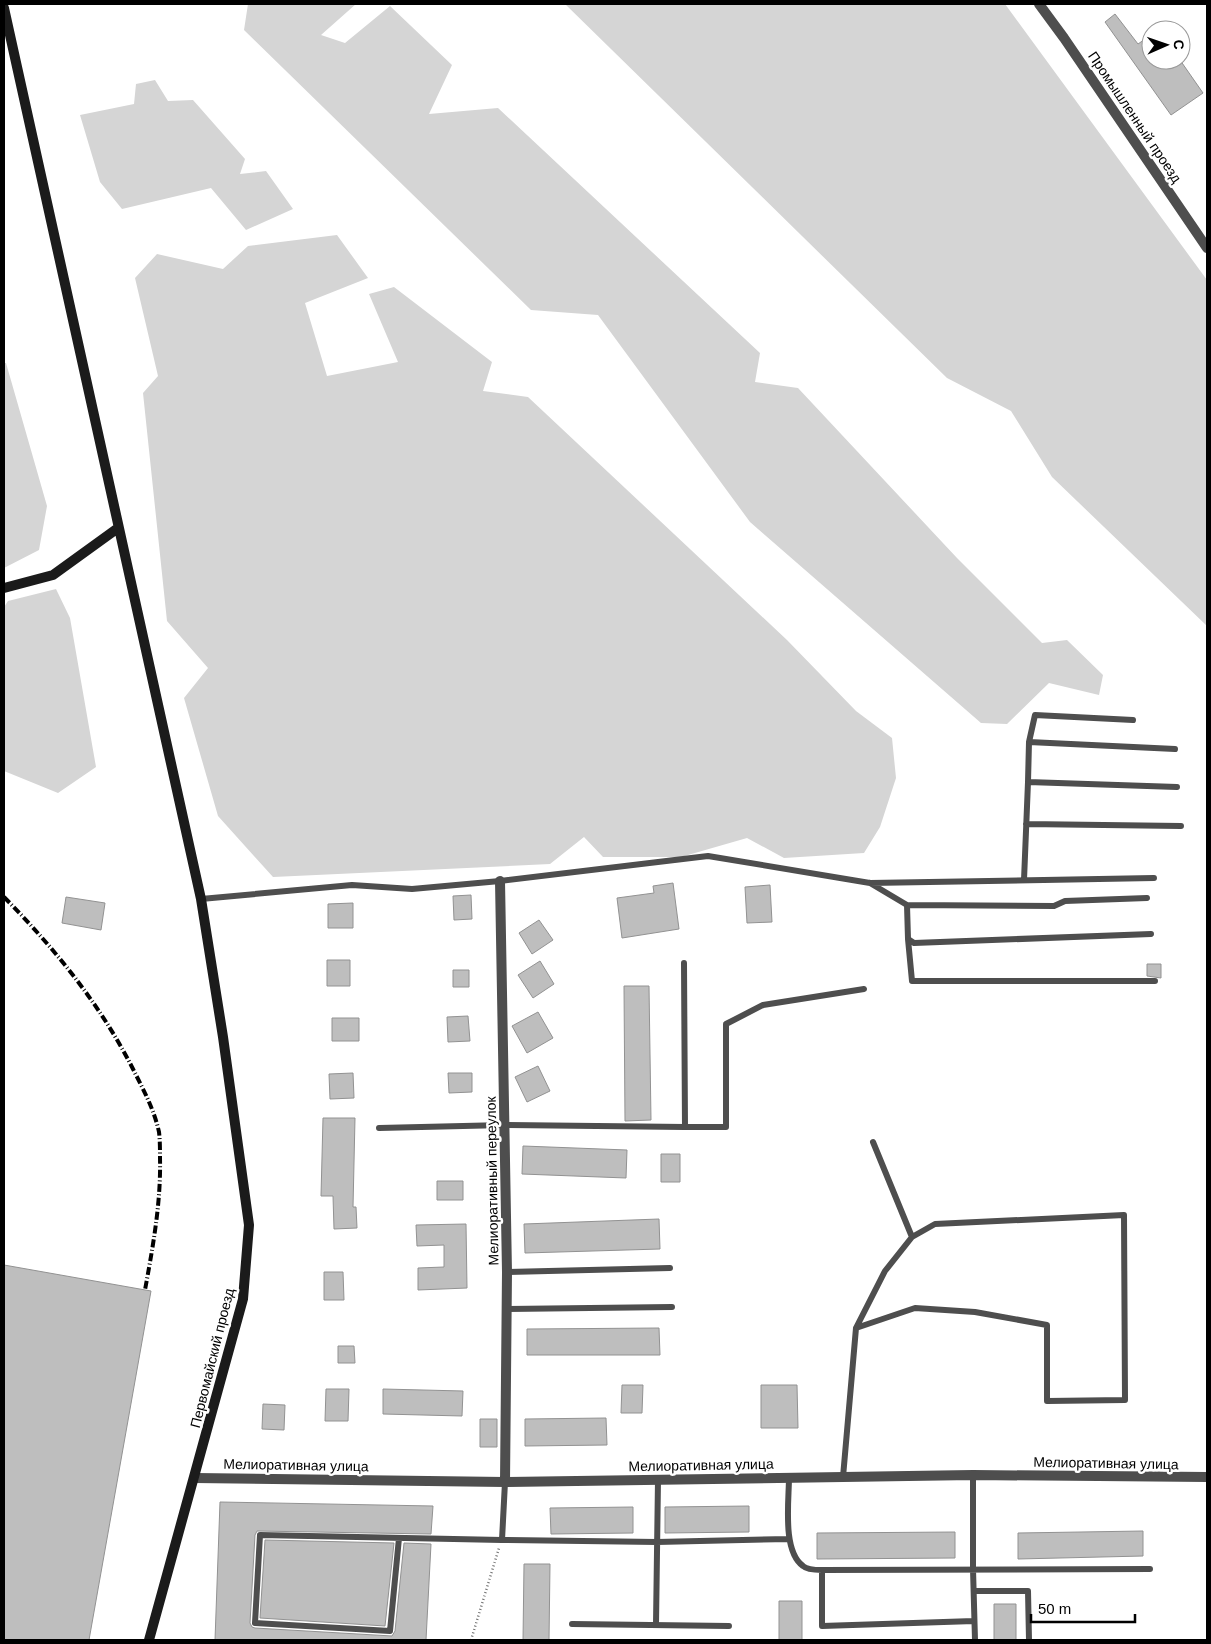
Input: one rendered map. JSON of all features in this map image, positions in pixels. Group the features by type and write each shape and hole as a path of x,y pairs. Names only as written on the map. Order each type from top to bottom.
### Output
{"main road":[{"name":"Первомайский проезд","path":"4,8 201,899 249,1225 243,1299 150,1640"},
{"path":"4,588 53,574 118,528"}],"street":[{"name":"Промышленный проезд","path":"1039,4 1207,248"},
{"name":"Мелиоративный переулок","path":"500,881 507,1272 505,1482"},
{"name":"Мелиоративная улица","path":"195,1478 505,1482 973,1475 1207,1477"}],"lane":[{"path":"1024,880 1029,742 1035,715 1133,720"},
{"path":"1029,742 1175,749"},
{"path":"1028,782 1178,787"},
{"path":"1026,824 1181,826"},
{"path":"201,899 352,885 412,889 500,881 708,856 870,883 1154,878"},
{"path":"870,883 908,906 1054,906 1065,901 1147,898"},
{"path":"908,906 908,939 912,982 1154,981"},
{"path":"908,939 914,943 1152,934"},
{"path":"684,963 685,1127"},
{"path":"379,1128 505,1125 726,1126 726,1024 763,1005 864,989"},
{"path":"873,1142 912,1237"},
{"path":"843,1477 856,1328 885,1271 912,1237 935,1224 1124,1215 1125,1400 1047,1400 1046,1325 975,1312 915,1308 856,1328"},
{"path":"507,1272 670,1268"},
{"path":"506,1309 672,1307"},
{"path":"973,1475 975,1640"},
{"path":"789,1477 789,1539 794,1558 804,1568 822,1570 1150,1569"},
{"path":"656,1624 658,1480"},
{"path":"502,1540 505,1482"},
{"path":"399,1538 390,1631 254,1623 260,1535 657,1542 789,1539"},
{"path":"822,1570 822,1626 974,1621"},
{"path":"974,1591 1028,1591 1029,1640"},
{"path":"572,1624 729,1626"}],"path":[{"path":"471,1640 502,1540"}],"shaded area":[{"path":"248,4 356,4 321,35 345,43 390,6 452,65 429,114 498,108 760,353 755,382 798,388 957,558 1042,643 1067,640 1103,675 1099,695 1049,683 1007,724 981,723 750,522 598,315 531,310 244,30"},
{"path":"565,4 1005,4 1207,280 1207,626 1052,477 1011,411 947,378"},
{"path":"155,80 168,101 193,100 245,159 240,174 266,171 293,209 246,230 211,188 122,209 100,182 80,115 134,104 136,84"},
{"path":"337,235 368,278 305,303 327,376 398,362 369,294 394,287 492,362 483,391 528,397 787,640 856,711 892,738 896,778 880,827 864,853 784,858 747,838 681,857 603,857 584,837 550,864 273,877 218,816 184,698 208,668 167,621 143,393 158,376 135,278 157,254 223,269 248,246"},
{"path":"4,363 6,363 47,506 39,550 4,568"},
{"path":"56,589 70,618 96,767 58,793 4,771 4,607 8,601"}],"building":[{"path":"1115,14 1138,44 1141,42 1141,70 1187,70 1203,93 1171,115 1105,22"},
{"path":"673,883 679,929 622,938 617,898 654,893 653,886"},
{"path":"770,885 772,922 747,923 745,887"},
{"path":"471,895 472,919 454,920 453,896"},
{"path":"66,897 105,903 101,930 62,923"},
{"path":"353,903 353,928 328,928 328,904"},
{"path":"539,920 553,940 532,954 519,933"},
{"path":"327,960 350,960 350,986 327,986"},
{"path":"540,961 554,984 533,998 518,975"},
{"path":"1147,964 1161,964 1161,978 1147,976"},
{"path":"453,970 469,970 469,987 453,987"},
{"path":"624,986 649,986 651,1120 625,1121"},
{"path":"538,1012 553,1038 527,1053 512,1026"},
{"path":"468,1016 470,1041 448,1042 447,1017"},
{"path":"332,1018 359,1018 359,1041 332,1041"},
{"path":"538,1066 550,1091 527,1102 515,1077"},
{"path":"353,1073 354,1098 330,1099 329,1074"},
{"path":"448,1073 472,1073 472,1092 449,1093"},
{"path":"323,1118 355,1118 353,1207 356,1207 357,1228 334,1229 333,1196 321,1196"},
{"path":"523,1146 627,1150 626,1178 522,1174"},
{"path":"661,1154 680,1154 680,1182 661,1182"},
{"path":"437,1181 463,1181 463,1200 437,1200"},
{"path":"659,1219 660,1249 525,1253 524,1224"},
{"path":"466,1224 467,1288 418,1290 418,1268 444,1267 444,1245 417,1246 416,1225"},
{"path":"4,1265 151,1291 89,1640 4,1640"},
{"path":"324,1272 343,1272 344,1300 324,1300"},
{"path":"659,1328 660,1355 527,1355 527,1329"},
{"path":"338,1346 354,1346 355,1363 338,1363"},
{"path":"622,1385 643,1385 642,1413 621,1413"},
{"path":"761,1385 797,1385 798,1428 761,1428"},
{"path":"326,1389 349,1389 348,1421 325,1421"},
{"path":"383,1389 463,1391 462,1416 383,1414"},
{"path":"263,1404 285,1405 284,1430 262,1429"},
{"path":"606,1418 607,1445 525,1446 525,1419"},
{"path":"480,1419 497,1419 497,1447 480,1447"},
{"path":"220,1502 433,1506 431,1534 257,1531 255,1535 250,1623 255,1628 392,1636 395,1631 404,1543 431,1544 426,1640 215,1640"},
{"path":"749,1506 749,1532 665,1533 665,1507"},
{"path":"633,1507 633,1533 551,1534 550,1508"},
{"path":"1143,1531 1143,1556 1018,1559 1018,1533"},
{"path":"955,1532 955,1558 817,1559 817,1533"},
{"path":"265,1540 394,1543 385,1626 260,1618"},
{"path":"524,1564 550,1564 549,1640 523,1640"},
{"path":"779,1601 802,1601 802,1640 779,1640"},
{"path":"994,1604 1016,1604 1016,1640 994,1640"}],"railway":[{"path":"4,897 59,957 91,1000 120,1045 154,1115 160,1138 160,1175 154,1241 145,1290"}]}
